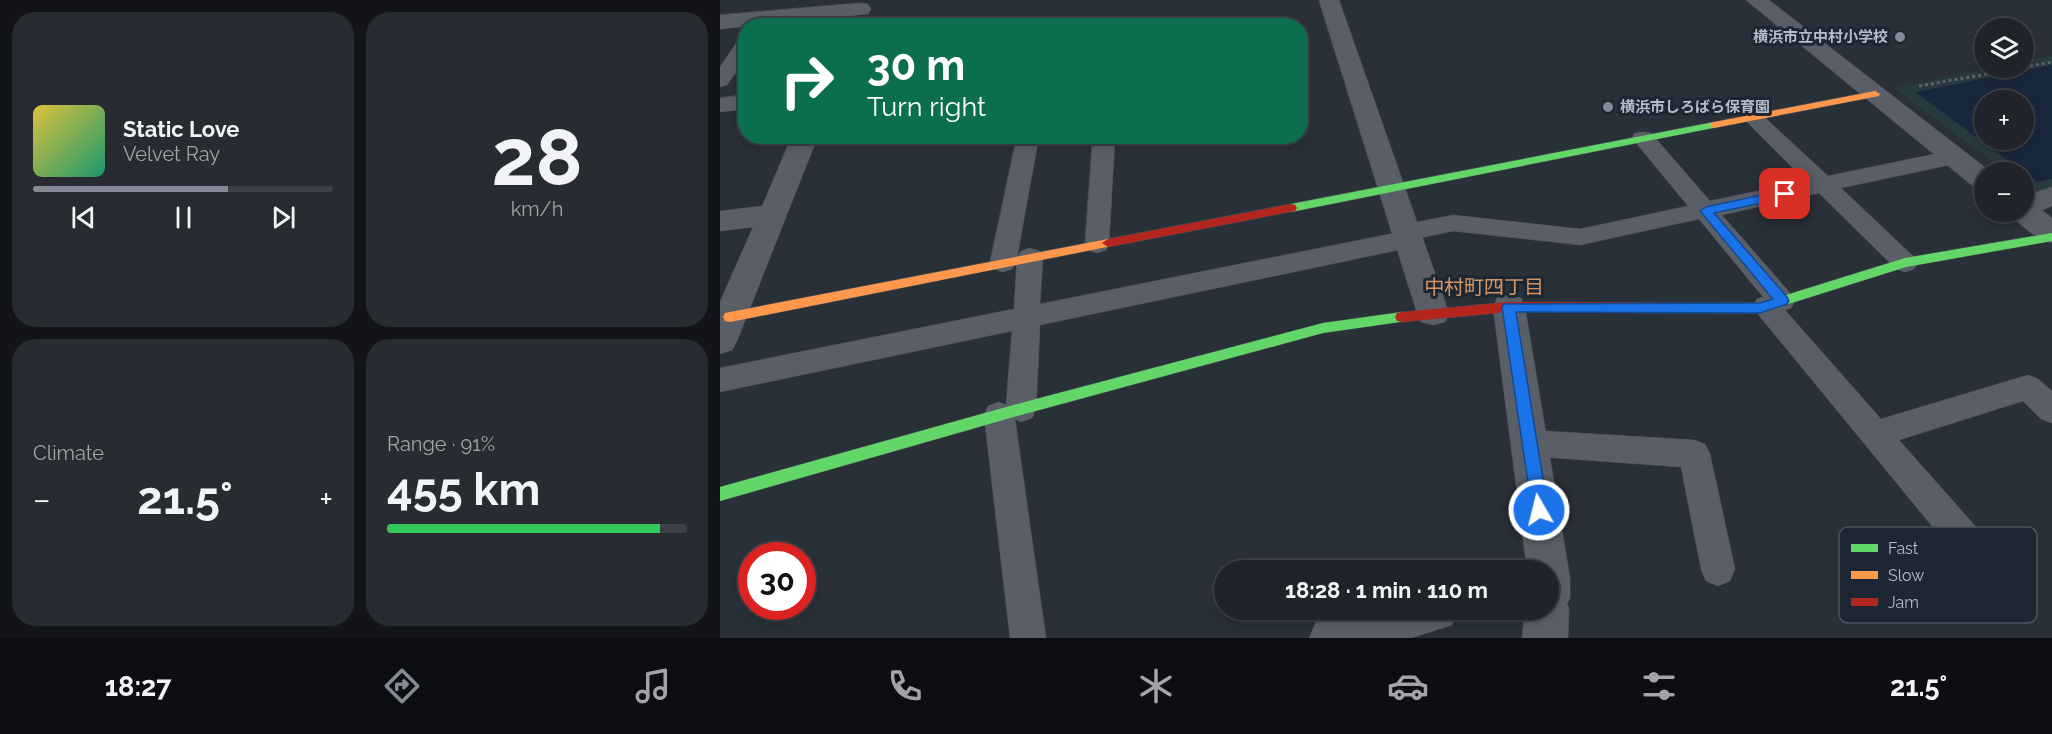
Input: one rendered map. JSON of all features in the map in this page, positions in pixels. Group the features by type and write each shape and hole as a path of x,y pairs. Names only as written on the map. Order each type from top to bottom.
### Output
{"street":[{"path":"1329,0 1433,313"},
{"path":"1756,0 1974,173"},
{"path":"796,18 859,11"},
{"path":"720,22 738,22"},
{"path":"725,329 1016,260 1875,94"},
{"path":"720,105 738,103"},
{"path":"725,329 802,144"},
{"path":"2034,202 2052,196"},
{"path":"720,221 773,213"},
{"path":"2034,220 2052,235"},
{"path":"720,494 1010,412 1323,328 1433,313 1509,307 1760,308 1905,263 2052,235"},
{"path":"1509,307 1544,560"},
{"path":"1332,638 1397,620"},
{"path":"1545,638 1546,620"}],"lane":[{"path":"720,81 738,55"},
{"path":"1753,117 1905,263"},
{"path":"1643,138 1706,211 1875,434 1954,527"},
{"path":"1027,144 1016,260 1026,319 1010,412 1028,638"},
{"path":"1097,244 1103,144"},
{"path":"720,380 1026,319 1407,236 1453,223 1580,237 1954,157"},
{"path":"1875,434 2028,387 2052,410"},
{"path":"1529,443 1694,454 1719,569"}],"path":[{"path":"2034,65 2052,62"},
{"path":"1875,94 1974,76"}],"green space":[{"path":"2052,55 2052,206 2034,192 2034,162 1994,162 1977,150 2034,150 2034,90 1974,90 1974,147 1894,88 1974,72 1974,78 2034,78 2034,59"}],"water":[{"path":"2052,65 2052,179 2037,182 2034,180 2034,162 2010,162 1994,150 2034,150 2034,90 1974,90 1974,136 1915,92 1986,78 2034,78 2034,69"}],"traffic: fast":[{"path":"1291,208 1714,125"},
{"path":"1684,308 1760,308 1905,263 2052,237"},
{"path":"720,494 1021,409 1323,328 1402,317"}],"traffic: slow":[{"path":"1714,125 1875,94"},
{"path":"730,317 1108,243"}],"traffic: jam":[{"path":"1108,243 1291,208"},
{"path":"1402,317 1509,307 1684,308"}],"place":[{"name":"横浜市立中村小学校","path":"1900,37"},
{"name":"横浜市しろばら保育園","path":"1608,107"}],"district":[{"name":"中村町四丁目","path":"1484,287"}],"route":[{"path":"1539,510 1509,307 1760,308 1782,301 1706,211 1785,194"}]}
